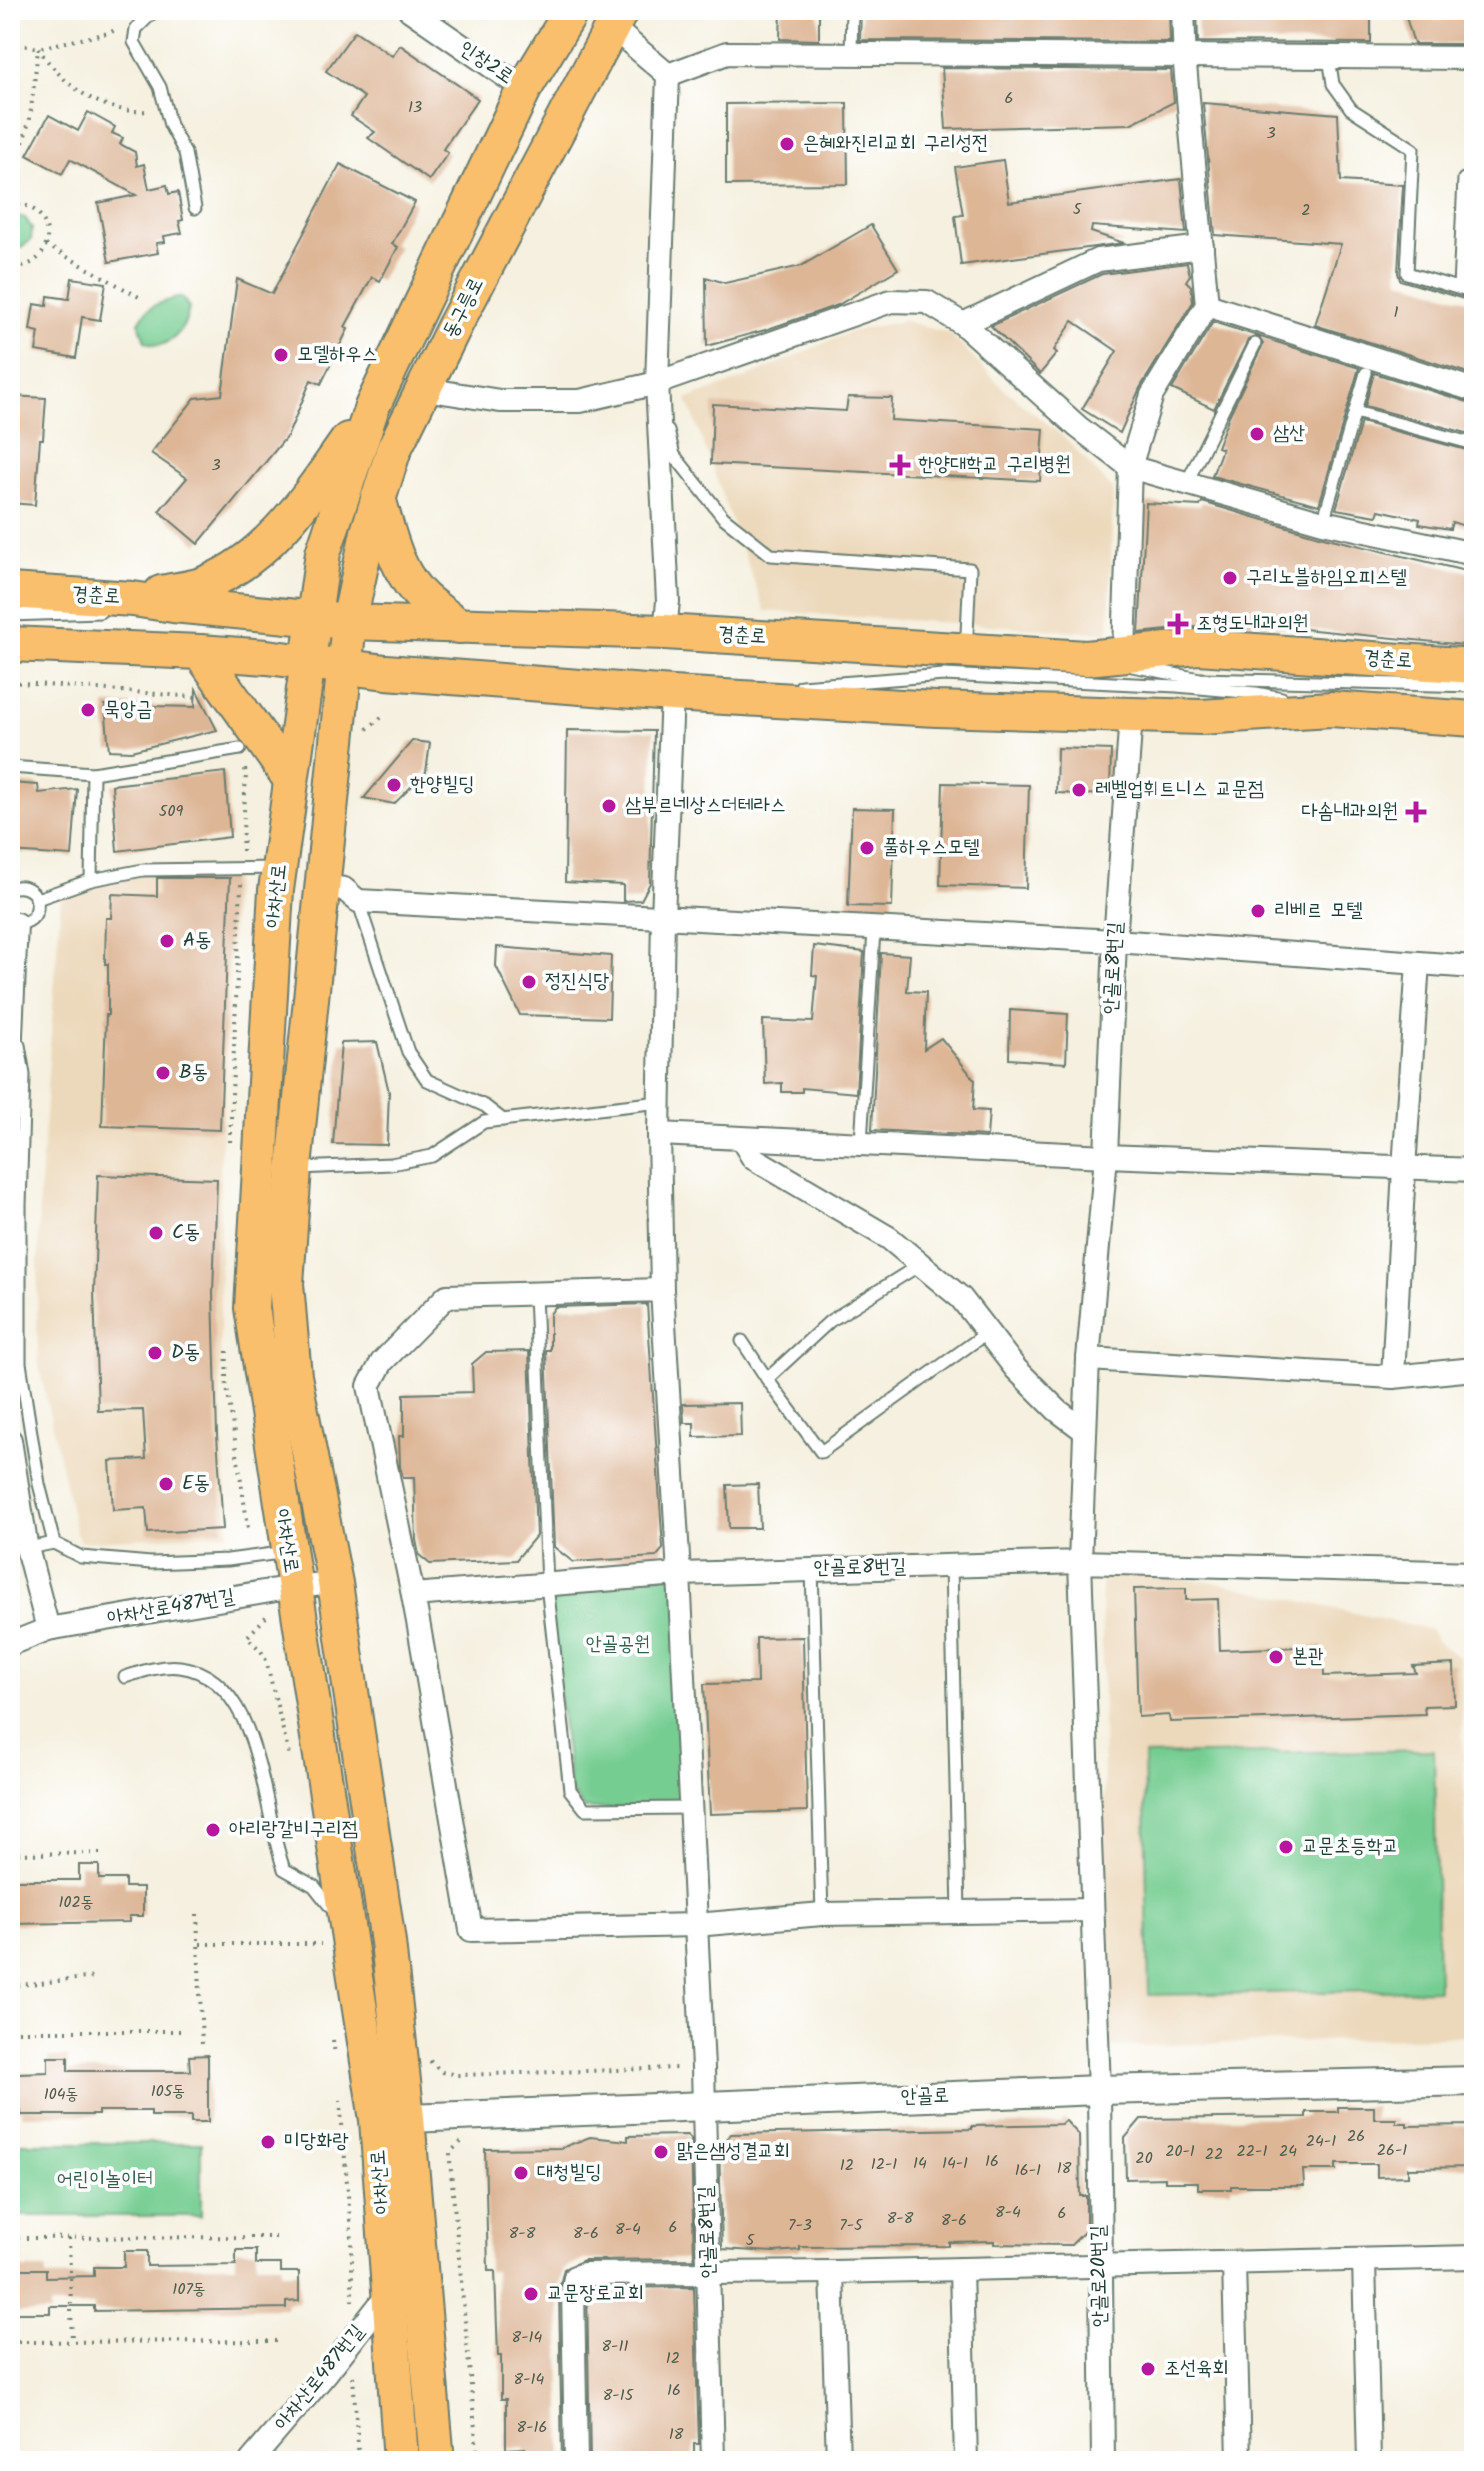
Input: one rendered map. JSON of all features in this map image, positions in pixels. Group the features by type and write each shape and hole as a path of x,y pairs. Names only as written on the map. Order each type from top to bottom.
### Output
{"main road":[{"name":"동구릉로","path":"313,619 327,538 372,407 524,89 572,10"},
{"name":"동구릉로","path":"349,622 356,578 394,449 455,325 616,18"},
{"path":"133,599 203,585 232,569 266,544 300,509 372,407"},
{"path":"378,498 408,580 424,599 459,626"},
{"name":"경춘로","path":"10,591 133,599 349,622 665,632 1086,658 1198,647 1474,666"},
{"name":"아차산로","path":"313,619 276,890 252,1308 293,1587 333,1935 392,2119 437,2461"},
{"name":"아차산로","path":"349,622 294,1168 286,1284 294,1376 335,1583 388,1942 392,2119 389,2293 401,2461"},
{"path":"10,644 200,652 682,695 936,709 1201,717 1331,709 1474,719"},
{"path":"200,652 291,780"}],"street":[{"name":"인창2로","path":"410,10 524,89"},
{"path":"1124,653 1130,467 1152,395 1207,305 1183,10"},
{"path":"616,18 668,75 657,383 668,601 665,632"},
{"path":"668,75 727,53 1474,58"},
{"path":"963,324 1098,260 1202,247"},
{"path":"424,389 500,401 580,401 657,383 891,301 927,302 963,324 1078,427 1130,467 1323,522 1474,554"},
{"path":"1207,305 1474,390"},
{"path":"413,1595 679,1574 662,1290 659,1134 663,917 682,695"},
{"name":"안골로8번길","path":"713,2461 704,2105 679,1574 1080,1562 1088,1359 1106,1156 1115,941 1131,715"},
{"path":"322,886 344,889 358,901 1115,941 1474,967"},
{"path":"10,1056 13,923"},
{"path":"1393,1377 1418,963"},
{"path":"659,1134 1474,1170"},
{"path":"741,1138 753,1158 889,1238 961,1298 1016,1369 1057,1410 1085,1431"},
{"path":"662,1290 447,1296 382,1362 369,1386 413,1595 471,1930 696,1925 822,1914 1092,1910"},
{"path":"1088,1359 1393,1377 1474,1369"},
{"path":"10,1440 28,1548 48,1629"},
{"path":"1080,1562 1474,1573"},
{"name":"안골로20번길","path":"1080,1562 1099,2090 1103,2461"},
{"name":"아차산로487번길","path":"10,1644 48,1629 293,1587 335,1583"},
{"name":"안골로","path":"392,2119 1099,2090 1474,2081"},
{"path":"576,2461 573,2289 575,2277 584,2274 832,2272 1474,2257"},
{"path":"1364,2260 1369,2461"},
{"path":"1234,2263 1239,2461"},
{"path":"961,2269 966,2461"},
{"path":"832,2272 838,2461"},
{"name":"아차산로487번길","path":"251,2461 389,2293"}],"lane":[{"path":"155,10 136,29 134,42 160,87 170,125 187,159 195,208"},
{"path":"851,55 852,10"},
{"path":"1329,57 1333,84 1351,109 1413,149 1407,273 1474,293"},
{"path":"1459,288 1464,179 1474,179"},
{"path":"1186,484 1255,344"},
{"path":"1323,522 1366,373"},
{"path":"657,383 674,455 723,517 771,555 970,569 967,634"},
{"path":"1355,412 1474,444"},
{"path":"10,615 86,613 173,605"},
{"path":"1086,658 1200,679 1474,686"},
{"path":"682,695 944,675 1177,686 1256,693 1331,709"},
{"path":"10,767 93,773 240,749"},
{"path":"91,880 93,773"},
{"path":"37,899 91,880 143,870 279,868"},
{"path":"10,888 23,887 34,893 38,905 33,917 13,923"},
{"path":"358,901 408,1052 427,1080 485,1106 503,1120"},
{"path":"861,1143 874,930"},
{"path":"13,1013 24,1075 15,1354 39,1484 54,1543"},
{"path":"294,1168 391,1164 432,1156 484,1122 660,1102"},
{"path":"767,1379 830,1321 921,1264"},
{"path":"535,1294 547,1585 570,1790 585,1809 692,1808"},
{"path":"742,1341 821,1452 988,1332"},
{"path":"28,1548 54,1543 81,1557 151,1563 228,1560 287,1552"},
{"path":"951,1566 959,1914"},
{"path":"812,1569 822,1914"},
{"path":"125,1677 152,1668 180,1667 212,1678 239,1708 256,1754 284,1869 314,1886 333,1935"}],"path":[{"path":"10,43 38,48 109,33 125,21"},
{"path":"38,48 54,72 88,97 132,111 166,109"},
{"path":"10,189 30,118 38,48"},
{"path":"10,203 30,206 39,213 48,234 46,245 34,262 25,267 10,267"},
{"path":"46,245 139,297"},
{"path":"10,682 202,698"},
{"path":"247,1637 266,1617"},
{"path":"10,1854 103,1853"},
{"path":"197,1914 202,2045"},
{"path":"200,1944 333,1935"},
{"path":"10,1986 96,1977"},
{"path":"10,2031 186,2031"},
{"path":"478,2075 679,2068"},
{"path":"340,2100 352,2242 352,2310"},
{"path":"472,2141 456,2144 450,2152 450,2161 478,2461"},
{"path":"10,2238 279,2237"},
{"path":"69,2238 72,2342"},
{"path":"10,2342 280,2341"},
{"path":"352,2366 359,2461"}],"shaded area":[{"name":"한양대학교 구리병원","path":"905,321 950,334 1005,390 1066,439 1113,490 1109,633 765,611 687,399 746,378 851,331"},
{"path":"165,873 234,876 220,1170 220,1404 229,1533 81,1542 76,1533 39,1366 37,1330 39,1199 61,896 137,876"},
{"name":"교문초등학교","path":"1101,1573 1210,1581 1431,1630 1436,1641 1460,1658 1472,2036 1108,2047"}],"green space":[{"path":"10,215 25,218 32,228 31,240 17,251 10,250"},
{"path":"182,297 189,308 180,331 161,344 145,341 139,322 147,311 157,304"},
{"name":"안골공원","path":"679,1574 692,1808 585,1809 570,1790 547,1585"},
{"path":"1434,1750 1438,1990 1149,1995 1144,1755"},
{"name":"어린이놀이터","path":"10,2143 201,2143 201,2216 10,2216"}],"building":[{"path":"781,10 819,10 819,40 780,39"},
{"path":"861,10 1169,10 1170,42 860,40"},
{"path":"1197,10 1371,10 1371,43 1198,42"},
{"path":"1404,10 1474,10 1474,44 1414,44"},
{"path":"355,31 392,56 400,45 478,99 443,149 448,153 429,180 368,138 375,132 351,116 364,97 326,71"},
{"path":"942,68 1171,70 1174,102 1130,124 946,129"},
{"name":"은혜와진리교회 구리성전","path":"847,103 848,184 726,185 726,104"},
{"path":"1203,103 1338,114 1341,181 1403,185 1400,280 1474,302 1474,375 1315,325 1341,244 1215,235"},
{"path":"88,112 115,127 112,133 123,138 120,144 135,152 137,166 144,164 149,189 167,185 169,194 178,192 182,233 164,236 165,242 156,243 158,253 109,262 98,203 136,195 70,159 62,174 27,155 49,115 78,131"},
{"path":"1003,160 1009,202 1181,179 1186,233 1092,226 1091,232 1124,243 961,265 955,216 963,215 955,167"},
{"path":"340,164 415,202 392,244 398,247 380,281 372,277 345,327 348,329 321,384 311,380 288,435 198,544 159,511 187,478 151,453 195,398 222,395 237,279 272,294"},
{"path":"871,225 898,269 838,305 707,346 706,277 725,283 801,266"},
{"path":"1187,263 1190,275 1186,281 1191,286 1193,302 1140,388 1120,433 1082,409 1117,351 1073,321 1054,350 1057,353 1040,374 991,326 1102,274"},
{"path":"72,278 106,283 100,320 82,317 76,358 36,351 39,332 30,330 34,304 47,306 48,296 69,299"},
{"path":"1213,322 1258,336 1248,340 1214,409 1172,389"},
{"path":"1258,336 1359,368 1319,505 1212,476 1222,449 1217,447 1263,344"},
{"path":"1374,373 1474,404 1474,435 1365,406"},
{"path":"10,396 46,398 35,505 10,503"},
{"path":"848,397 892,398 891,420 1044,429 1040,481 711,464 713,404 846,411"},
{"path":"1361,422 1474,452 1474,529 1452,522 1450,529 1419,524 1420,519 1379,510 1377,516 1336,509"},
{"path":"1202,502 1319,536 1474,573 1474,646 1244,623 1243,630 1196,627 1139,633 1146,503 1200,506"},
{"path":"196,689 217,730 131,751 109,750 105,705 195,707"},
{"name":"삼부르네상스더테라스","path":"567,730 654,731 650,883 641,900 623,901 623,885 565,882"},
{"name":"한양빌딩","path":"412,741 430,743 426,772 394,804 364,798"},
{"path":"1057,748 1111,750 1110,795 1056,793"},
{"path":"225,772 230,837 117,851 112,785"},
{"path":"10,783 38,785 39,793 77,789 72,856 10,852"},
{"path":"943,783 1029,785 1026,888 940,885"},
{"path":"852,808 895,809 892,907 848,906"},
{"path":"157,878 230,878 220,1130 102,1126 108,1015 106,918 111,918 112,894 157,896"},
{"path":"814,946 864,952 856,1093 802,1088 802,1092 782,1092 782,1083 765,1084 763,1020 813,1022 817,976 812,975"},
{"path":"497,947 611,956 609,1018 520,1015 496,966"},
{"path":"881,953 910,955 907,991 926,992 924,1049 941,1038 975,1080 973,1110 989,1111 987,1136 872,1130"},
{"path":"1010,1010 1068,1014 1066,1063 1009,1059"},
{"path":"377,1042 389,1092 387,1145 333,1144 341,1043"},
{"path":"98,1175 217,1179 213,1293 223,1529 148,1533 146,1508 113,1510 110,1461 146,1459 143,1410 98,1411 94,1292"},
{"path":"647,1304 663,1549 656,1557 573,1562 554,1547 546,1350 550,1350 550,1314 555,1307"},
{"path":"529,1351 536,1536 516,1560 430,1564 419,1555 416,1540 414,1477 403,1477 400,1467 399,1436 404,1436 404,1394 473,1392 472,1364 486,1352"},
{"path":"740,1403 741,1436 694,1437 694,1423 684,1423 683,1404"},
{"path":"758,1484 760,1528 729,1528 727,1485"},
{"name":"본관","path":"1186,1588 1186,1600 1218,1599 1220,1650 1323,1646 1324,1676 1416,1673 1413,1666 1454,1664 1455,1705 1424,1706 1425,1714 1170,1722 1169,1715 1138,1717 1134,1589"},
{"path":"803,1637 807,1811 710,1814 704,1684 757,1683 756,1638"},
{"path":"79,1865 99,1865 99,1879 125,1879 125,1887 143,1887 143,1916 129,1916 129,1922 10,1924 10,1880 79,1880"},
{"path":"208,2055 208,2122 191,2122 191,2116 151,2116 151,2111 21,2115 21,2110 10,2110 10,2080 18,2080 18,2073 48,2072 48,2057 68,2057 68,2071 190,2071 189,2056"},
{"path":"1338,2107 1374,2107 1374,2119 1396,2119 1396,2123 1407,2123 1407,2126 1474,2125 1474,2167 1408,2168 1408,2176 1377,2177 1377,2164 1336,2164 1336,2170 1303,2170 1304,2186 1231,2186 1231,2189 1198,2189 1198,2182 1165,2182 1165,2178 1126,2179 1125,2138 1141,2119 1306,2117 1306,2112 1338,2112"},
{"path":"1065,2120 1079,2135 1080,2196 1086,2196 1086,2230 1071,2245 994,2244 994,2241 949,2242 949,2246 800,2247 800,2250 774,2252 722,2249 719,2146 731,2134 972,2129 972,2126 1061,2124"},
{"path":"687,2135 691,2139 694,2259 584,2260 564,2269 559,2289 562,2461 525,2461 525,2448 506,2449 506,2399 501,2399 495,2271 488,2271 485,2149 561,2148 590,2137 628,2141 628,2136"},
{"path":"236,2250 256,2250 256,2264 281,2264 281,2272 299,2272 299,2301 286,2302 286,2308 94,2311 94,2306 50,2306 50,2313 10,2313 10,2269 46,2269 46,2277 94,2276 94,2267 124,2267 124,2251 147,2251 147,2266 236,2265"},
{"path":"694,2287 699,2444 694,2444 694,2459 590,2461 587,2288"}],"place":[{"name":"은혜와진리교회 구리성전","path":"787,144"},
{"name":"모델하우스","path":"281,355"},
{"name":"삼산","path":"1257,434"},
{"name":"한양대학교 구리병원","path":"900,465"},
{"name":"구리노블하임오피스텔","path":"1230,578"},
{"name":"조형도내과의원","path":"1178,624"},
{"name":"묵앙금","path":"88,710"},
{"name":"한양빌딩","path":"394,785"},
{"name":"레벨업휘트니스 교문점","path":"1079,790"},
{"name":"삼부르네상스더테라스","path":"609,806"},
{"name":"다솜내과의원","path":"1416,812"},
{"name":"풀하우스모텔","path":"867,848"},
{"name":"리베르 모텔","path":"1258,911"},
{"name":"A동","path":"167,941"},
{"name":"정진식당","path":"529,982"},
{"name":"B동","path":"163,1073"},
{"name":"C동","path":"156,1233"},
{"name":"D동","path":"155,1353"},
{"name":"E동","path":"166,1484"},
{"name":"본관","path":"1276,1657"},
{"name":"아리랑갈비구리점","path":"213,1830"},
{"name":"교문초등학교","path":"1286,1847"},
{"name":"미당화랑","path":"268,2142"},
{"name":"맑은샘성결교회","path":"661,2152"},
{"name":"대청빌딩","path":"521,2173"},
{"name":"교문장로교회","path":"531,2294"},
{"name":"조선육회","path":"1148,2369"}]}
